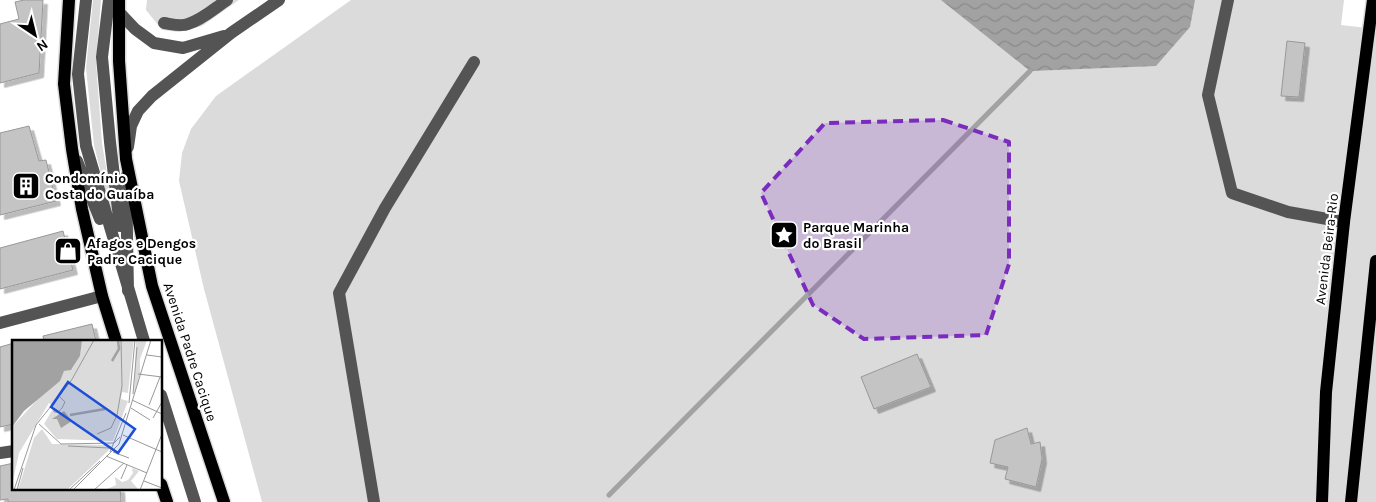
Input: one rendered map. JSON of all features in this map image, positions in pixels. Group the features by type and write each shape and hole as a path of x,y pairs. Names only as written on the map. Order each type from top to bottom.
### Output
{"main road":[{"path":"69,0 64,84 72,149 82,209 102,296 116,340"},
{"name":"Avenida Beira-Rio","path":"1322,502 1326,392 1344,222 1373,0"},
{"name":"Avenida Padre Cacique","path":"118,6 119,61 126,160 152,286 224,502"},
{"path":"1351,502 1376,260"},
{"path":"162,487 167,502"}],"street":[{"path":"86,0 78,74 86,146 144,340"},
{"path":"109,0 102,58 128,291"},
{"path":"164,23 188,24 201,18 227,0"},
{"path":"128,291 126,160 131,126 138,111 152,96 231,33 279,0"},
{"path":"1228,0 1208,95 1232,192 1288,212 1344,222"},
{"path":"118,6 135,30 154,43 183,48 231,33"},
{"path":"374,502 338,293 385,208 474,62"},
{"path":"72,149 128,291"},
{"path":"0,323 102,296"},
{"path":"162,398 196,502"}],"highlighted area":[{"path":"943,120 1009,142 1009,264 986,335 864,339 813,305 761,193 825,123"}],"shaded area":[{"path":"93,0 101,0 96,62 102,143 119,246 94,145 86,68"},
{"path":"147,0 239,0 202,26 179,32 162,30 146,10"},
{"name":"Parque Marinha do Brasil","path":"351,0 1344,0 1341,25 1376,29 1376,502 262,502 204,289 179,181 182,153 191,129 216,96"}],"water":[{"path":"941,0 1195,0 1190,27 1156,66 1030,71"}],"building":[{"path":"43,0 39,73 0,83 0,24 19,19 15,2"},
{"path":"1287,41 1305,43 1299,97 1281,96"},
{"name":"Condomínio Costa do Guaíba","path":"29,126 39,161 46,160 56,201 0,215 0,133"},
{"path":"63,231 73,270 0,289 0,248"},
{"path":"92,324 96,340 44,340 43,336"},
{"path":"12,344 12,424 0,427 0,347"},
{"path":"917,354 931,387 874,409 861,377"},
{"path":"1027,428 1031,444 1040,442 1042,459 1036,487 1005,479 1008,467 990,463 995,440"},
{"path":"12,463 12,490 120,490 121,502 8,502 8,499 0,500 0,466"}],"waterway":[{"path":"609,495 1030,71"}],"place":[{"name":"Condomínio Costa do Guaíba","path":"26,186"},
{"name":"Parque Marinha do Brasil","path":"784,235"},
{"name":"Afagos e Dengos Padre Cacique","path":"68,251"}]}
